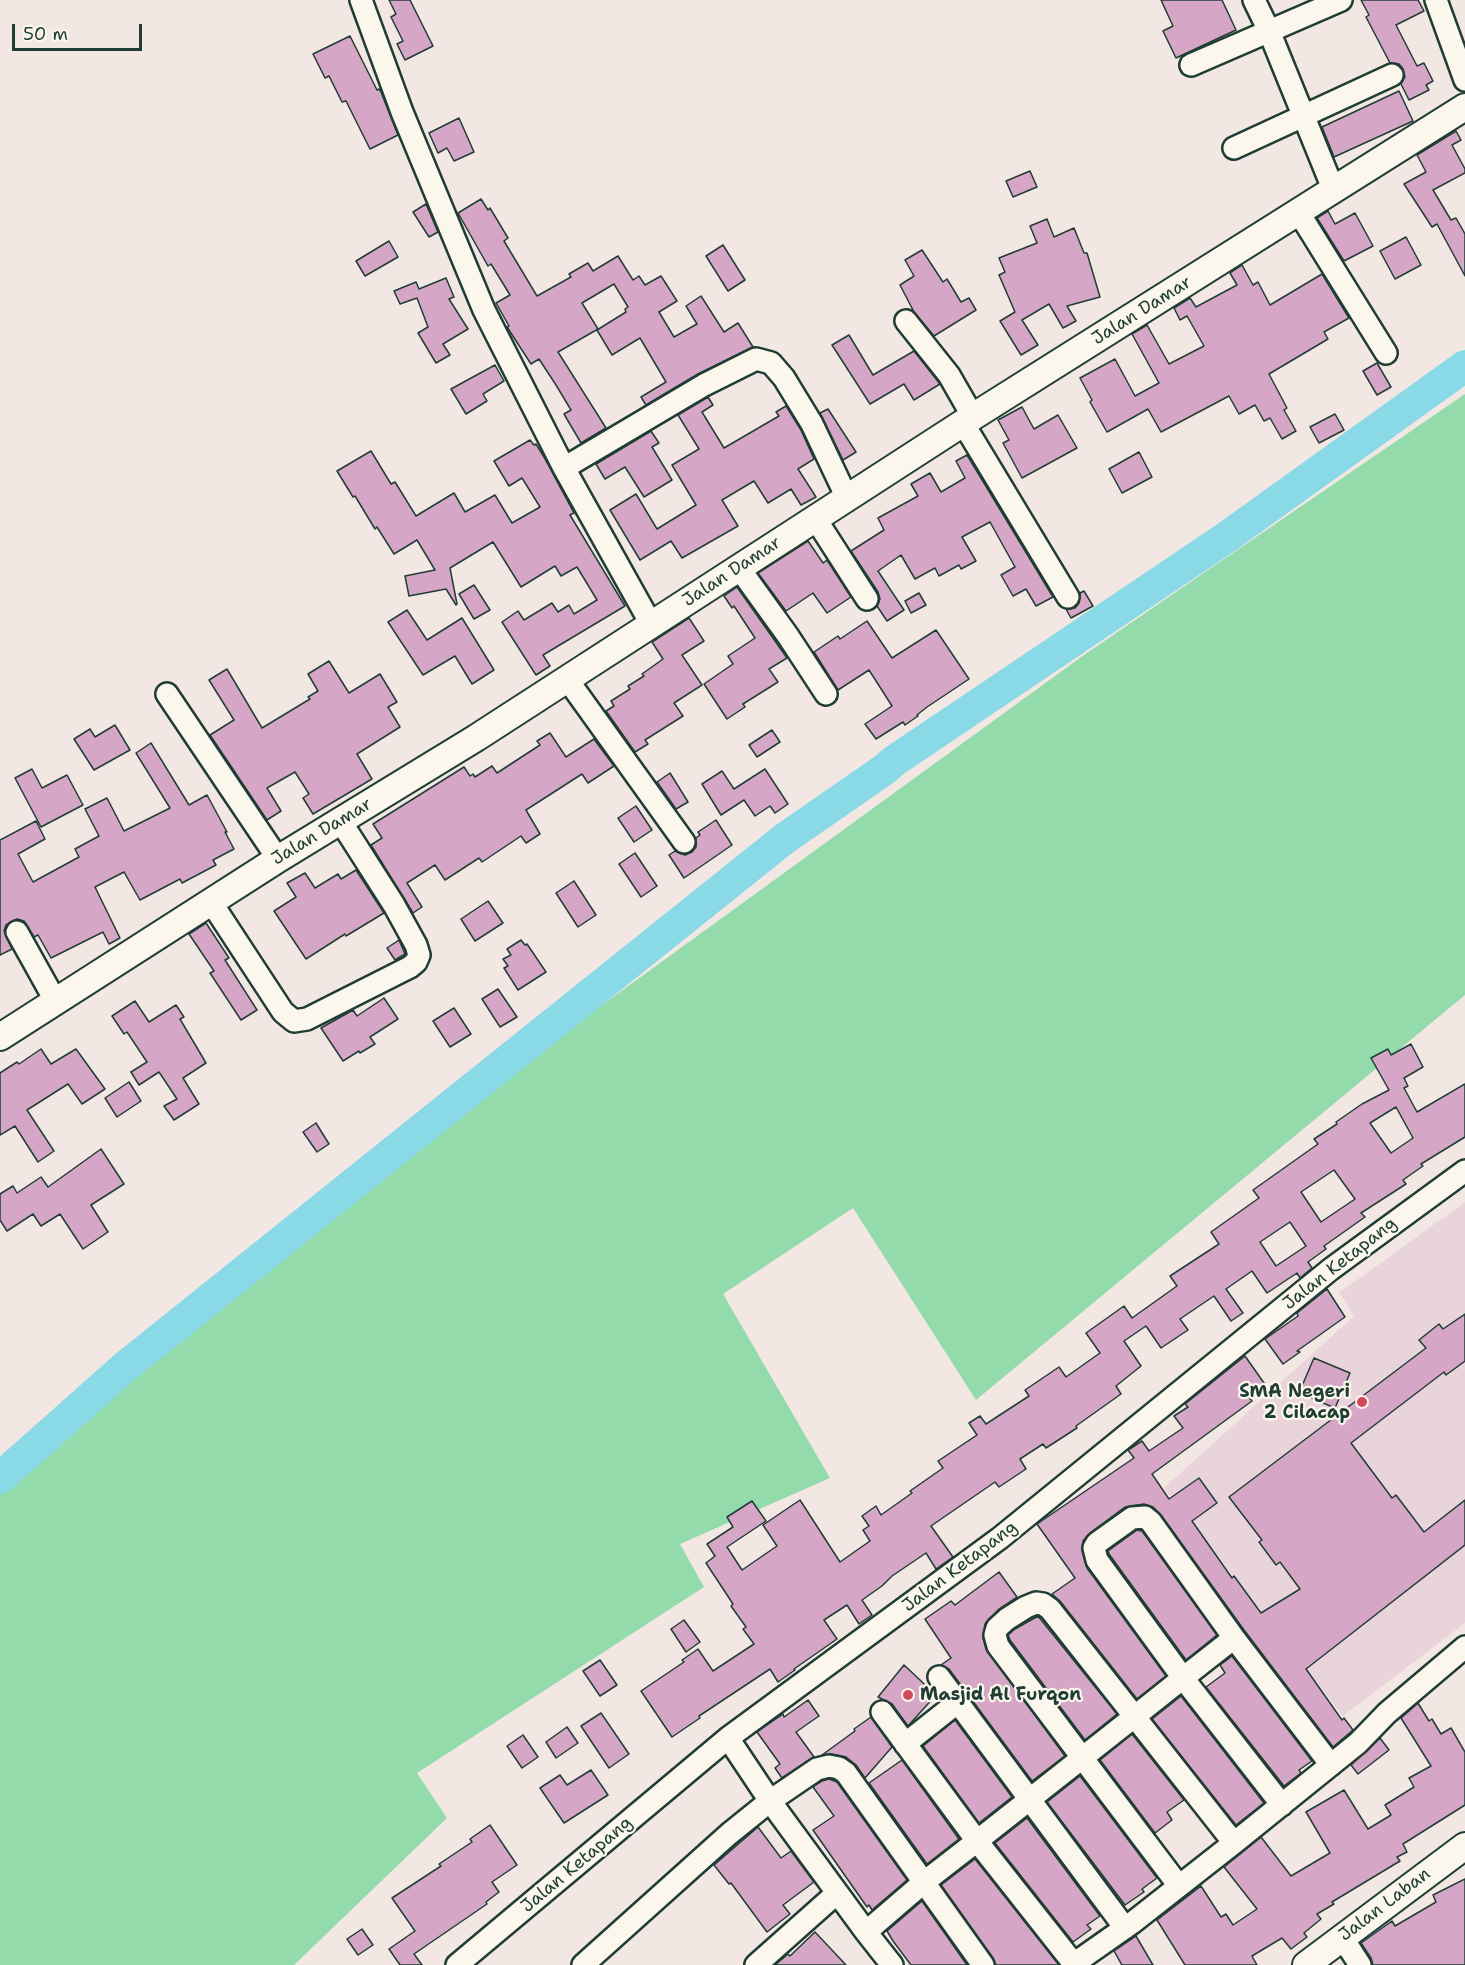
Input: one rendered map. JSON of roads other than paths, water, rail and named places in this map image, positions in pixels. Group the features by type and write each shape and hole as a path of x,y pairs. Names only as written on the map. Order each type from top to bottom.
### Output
{"street":[{"path":"361,0 402,112 484,310 564,468 651,624"},
{"path":"1254,0 1269,31 1334,191"},
{"path":"1191,65 1341,0"},
{"path":"1436,0 1465,80"},
{"path":"1234,148 1392,75"},
{"name":"Jalan Damar","path":"0,1037 278,859 341,822 567,679 968,420 1334,191 1465,106"},
{"path":"1299,213 1386,353"},
{"path":"906,321 949,375 968,420 1068,597"},
{"path":"564,468 704,385 756,358 771,363 784,378 812,424 847,498"},
{"path":"815,518 867,599"},
{"path":"739,568 826,694"},
{"path":"567,679 684,842"},
{"path":"167,694 278,859"},
{"path":"211,902 283,1012 294,1021 307,1019 323,1012 410,967 419,955 416,945 394,905 341,822"},
{"path":"17,932 56,1002"},
{"name":"Jalan Ketapang","path":"457,1965 728,1738 1000,1538 1330,1269 1465,1171"},
{"path":"1282,1805 1183,1678 1097,1560 1094,1548 1096,1543 1132,1518 1145,1517 1151,1522 1234,1638 1331,1765"},
{"path":"1179,1886 998,1646 995,1635 997,1628 1007,1619 1036,1603 1043,1604 1050,1609 1234,1844"},
{"path":"866,1932 923,1883 1234,1638"},
{"path":"882,1712 977,1841 1073,1964 1125,1928 1234,1844 1358,1743 1387,1713 1465,1647"},
{"path":"939,1677 1125,1928"},
{"path":"905,1744 958,1702"},
{"path":"728,1738 770,1801 892,1965"},
{"path":"583,1965 729,1834 770,1801 817,1768 829,1766 839,1768 846,1773 983,1965"},
{"name":"Jalan Laban","path":"1306,1965 1465,1846"},
{"path":"756,1965 837,1893"},
{"path":"1342,1937 1360,1965"}],"waterway":[{"path":"0,1478 126,1366 784,839 894,761 1224,539 1465,366"}],"place":[{"name":"SMA Negeri 2 Cilacap","path":"1362,1402"},
{"name":"Masjid Al Furqon","path":"908,1695"}]}
